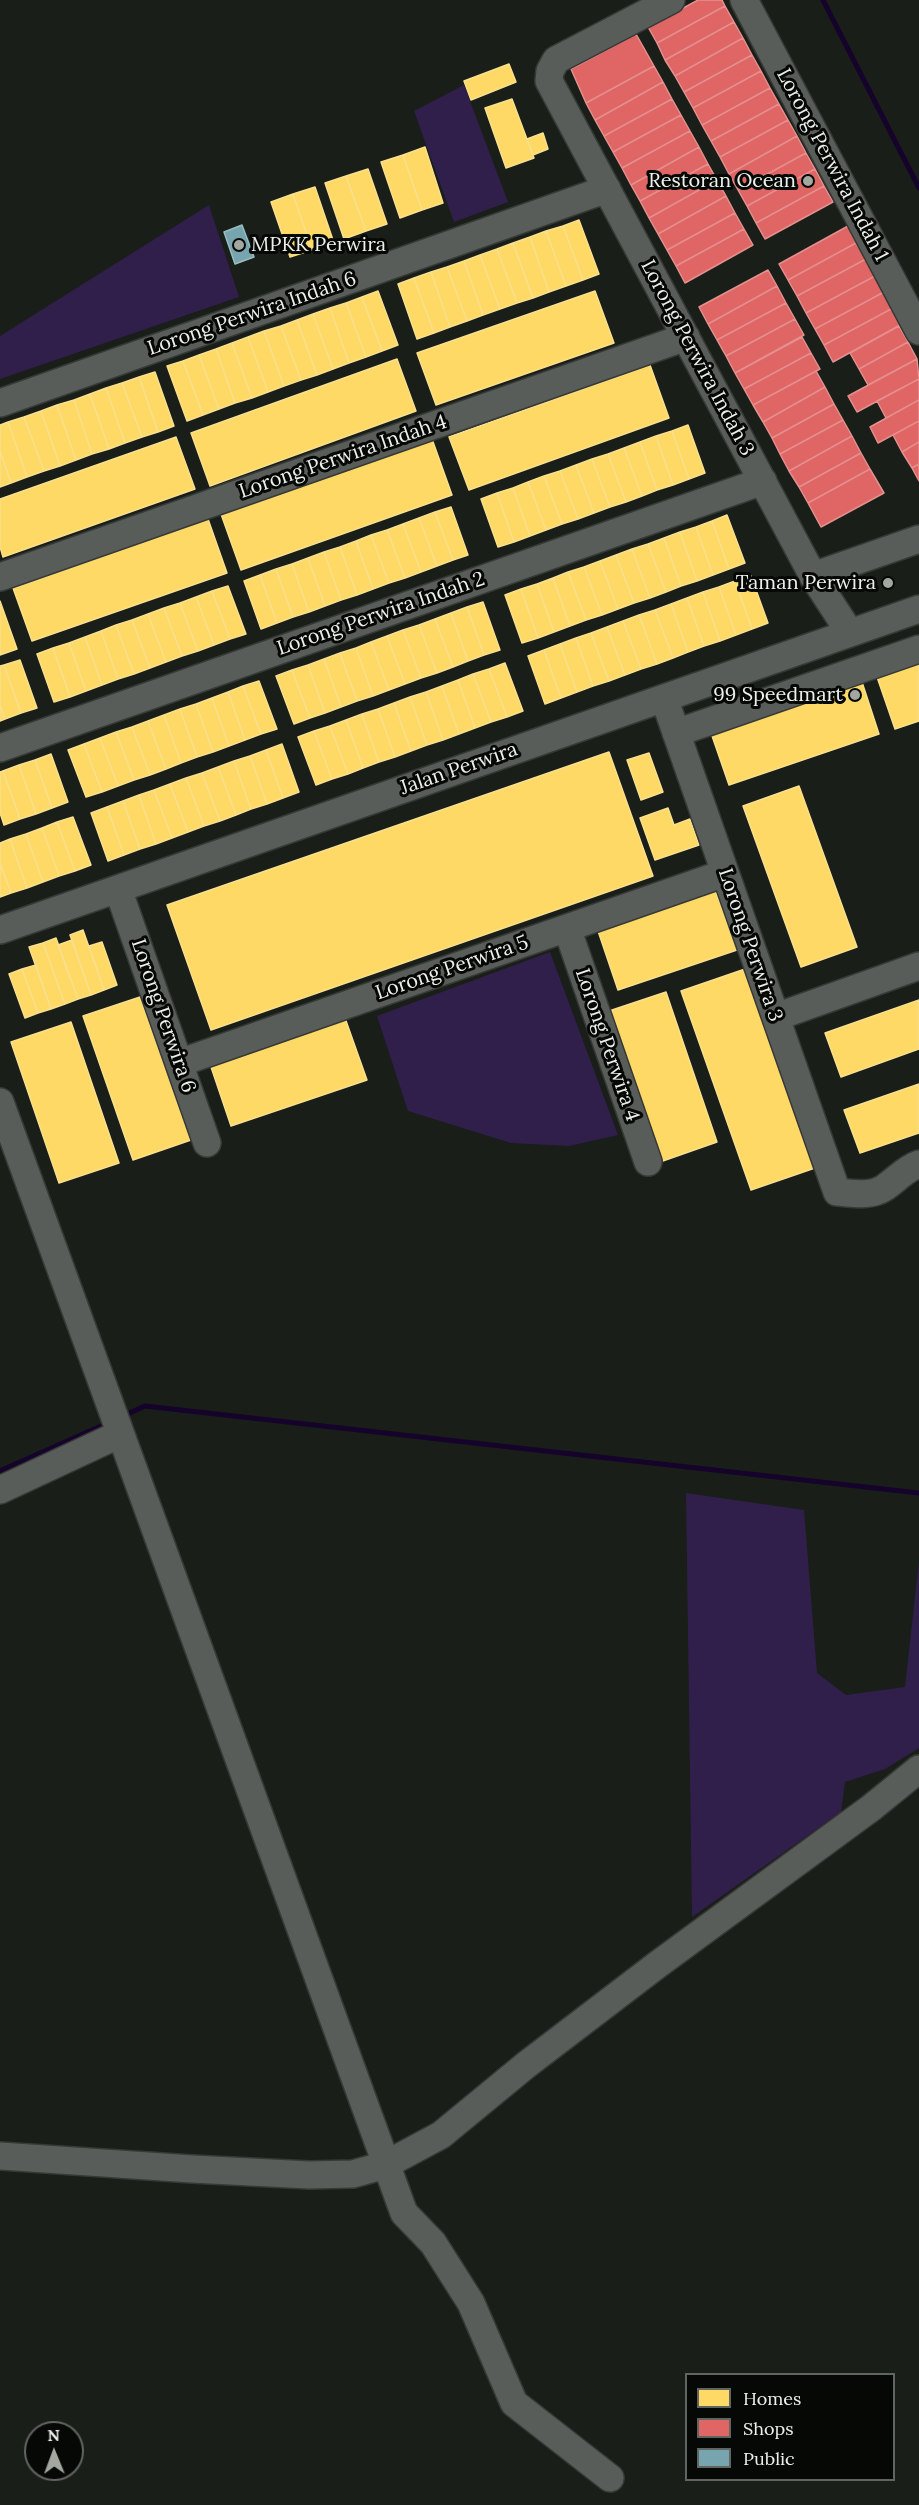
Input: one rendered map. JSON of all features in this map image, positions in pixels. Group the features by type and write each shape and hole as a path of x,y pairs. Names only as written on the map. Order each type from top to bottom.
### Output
{"street":[{"name":"Lorong Perwira Indah 3","path":"671,0 556,60 550,71 549,81 813,576 850,633"},
{"name":"Lorong Perwira Indah 1","path":"744,0 919,331"},
{"name":"Lorong Perwira Indah 6","path":"0,404 607,189"},
{"name":"Lorong Perwira Indah 4","path":"0,577 686,337"},
{"name":"Lorong Perwira Indah 2","path":"0,748 763,481"},
{"path":"813,576 919,539"},
{"name":"Jalan Perwira","path":"0,930 919,609"},
{"path":"676,733 919,649"},
{"name":"Lorong Perwira 3","path":"664,698 837,1192 863,1194 882,1190 911,1166 919,1164"},
{"name":"Lorong Perwira 5","path":"179,1063 725,873"},
{"name":"Lorong Perwira 6","path":"118,889 207,1143"},
{"name":"Lorong Perwira 4","path":"567,928 648,1162"},
{"path":"776,1017 919,966"},
{"path":"2,1116 36,1203 404,2213 433,2243 471,2303 514,2403 610,2478"},
{"path":"0,1490 119,1432"},
{"path":"0,2156 309,2175 353,2174 385,2164 441,2135 535,2058 871,1808 919,1769"}],"shaded area":[{"path":"464,85 508,202 454,222 414,111"},
{"path":"209,205 239,297 0,379 0,336"},
{"path":"550,952 618,1135 569,1146 511,1143 408,1111 377,1016"},
{"path":"686,1493 804,1510 817,1673 846,1695 905,1687 919,1561 919,1748 885,1769 845,1782 841,1812 692,1917"}],"building: Homes":[{"path":"509,64 516,82 471,100 464,81"},
{"path":"512,99 534,158 506,168 485,108"},
{"path":"543,133 548,149 533,155 527,139"},
{"path":"425,147 443,203 422,210 403,155"},
{"path":"403,155 422,210 400,218 381,162"},
{"path":"368,169 387,224 366,231 346,176"},
{"path":"346,176 366,231 344,239 325,183"},
{"path":"315,187 334,243 312,250 293,194"},
{"path":"293,194 312,250 290,257 271,202"},
{"path":"579,220 599,274 583,280 563,226"},
{"path":"563,226 583,280 566,286 546,231"},
{"path":"546,231 566,286 549,292 530,237"},
{"path":"530,237 549,292 533,298 513,243"},
{"path":"513,243 533,298 517,303 497,249"},
{"path":"497,249 517,303 500,309 480,255"},
{"path":"480,255 500,309 483,315 464,261"},
{"path":"464,261 483,315 467,321 447,267"},
{"path":"447,267 467,321 450,327 431,272"},
{"path":"431,272 450,327 434,333 414,278"},
{"path":"414,278 434,333 417,339 398,284"},
{"path":"378,291 398,345 382,351 362,297"},
{"path":"595,291 614,343 436,405 417,353"},
{"path":"362,297 382,351 366,357 346,303"},
{"path":"346,303 366,357 349,363 330,308"},
{"path":"330,308 349,363 333,369 313,314"},
{"path":"313,314 333,369 317,375 297,320"},
{"path":"297,320 317,375 301,380 281,326"},
{"path":"281,326 301,380 284,386 264,331"},
{"path":"264,331 284,386 268,392 248,337"},
{"path":"248,337 268,392 252,398 232,343"},
{"path":"232,343 252,398 235,403 216,349"},
{"path":"216,349 235,403 219,409 199,355"},
{"path":"199,355 219,409 203,415 183,361"},
{"path":"397,359 416,411 210,486 191,433"},
{"path":"183,361 203,415 187,421 167,366"},
{"path":"650,365 669,418 469,490 449,437"},
{"path":"155,372 174,426 158,432 139,377"},
{"path":"139,377 158,432 142,437 122,383"},
{"path":"122,383 142,437 125,443 106,388"},
{"path":"106,388 125,443 109,449 90,394"},
{"path":"90,394 109,449 92,454 74,400"},
{"path":"74,400 92,454 76,460 57,405"},
{"path":"57,405 76,460 60,466 41,411"},
{"path":"41,411 60,466 44,471 24,417"},
{"path":"24,417 44,471 27,477 8,422"},
{"path":"8,422 27,477 11,483 0,451 0,425"},
{"path":"688,425 705,473 689,479 672,431"},
{"path":"672,431 689,479 673,485 656,436"},
{"path":"656,436 673,485 657,490 640,442"},
{"path":"176,437 195,489 3,557 0,547 0,499"},
{"path":"432,439 452,495 241,570 221,514"},
{"path":"640,442 657,490 642,496 624,448"},
{"path":"624,448 642,496 626,502 608,454"},
{"path":"0,451 11,483 0,487"},
{"path":"608,454 626,502 610,507 592,459"},
{"path":"592,459 610,507 594,513 576,465"},
{"path":"576,465 594,513 578,519 560,471"},
{"path":"560,471 578,519 562,524 544,476"},
{"path":"544,476 562,524 546,530 528,482"},
{"path":"528,482 546,530 530,536 513,488"},
{"path":"513,488 530,536 514,542 497,493"},
{"path":"497,493 514,542 498,547 481,499"},
{"path":"451,507 468,555 453,560 435,512"},
{"path":"435,512 453,560 437,566 419,518"},
{"path":"727,515 745,563 729,569 712,521"},
{"path":"419,518 437,566 421,572 403,524"},
{"path":"208,519 227,573 32,641 13,588"},
{"path":"712,521 729,569 713,575 696,527"},
{"path":"403,524 421,572 405,578 387,530"},
{"path":"696,527 713,575 697,581 680,532"},
{"path":"387,530 405,578 389,583 371,535"},
{"path":"680,532 697,581 681,586 664,538"},
{"path":"371,535 389,583 373,589 356,541"},
{"path":"664,538 681,586 666,592 648,544"},
{"path":"356,541 373,589 357,595 340,547"},
{"path":"648,544 666,592 650,598 632,549"},
{"path":"340,547 357,595 341,600 324,552"},
{"path":"632,549 650,598 634,603 616,555"},
{"path":"324,552 341,600 325,606 308,558"},
{"path":"616,555 634,603 618,609 600,561"},
{"path":"308,558 325,606 309,612 292,564"},
{"path":"600,561 618,609 602,615 584,567"},
{"path":"292,564 309,612 293,617 276,569"},
{"path":"584,567 602,615 586,620 568,572"},
{"path":"276,569 293,617 277,623 260,575"},
{"path":"568,572 586,620 570,626 553,578"},
{"path":"260,575 277,623 261,629 244,581"},
{"path":"751,576 768,623 752,629 735,581"},
{"path":"553,578 570,626 554,632 537,584"},
{"path":"735,581 752,629 736,635 719,587"},
{"path":"537,584 554,632 538,638 521,589"},
{"path":"228,586 246,634 230,639 212,591"},
{"path":"719,587 736,635 720,641 703,592"},
{"path":"521,589 538,638 522,643 505,595"},
{"path":"212,591 230,639 214,645 196,597"},
{"path":"703,592 720,641 704,646 687,598"},
{"path":"196,597 214,645 198,651 180,603"},
{"path":"687,598 704,646 688,652 671,604"},
{"path":"0,601 17,649 0,655"},
{"path":"483,602 500,650 484,655 467,607"},
{"path":"180,603 198,651 182,656 164,608"},
{"path":"671,604 688,652 673,658 655,610"},
{"path":"467,607 484,655 468,661 451,613"},
{"path":"164,608 182,656 166,662 148,614"},
{"path":"655,610 673,658 657,664 639,615"},
{"path":"451,613 468,661 453,667 435,619"},
{"path":"148,614 166,662 150,668 132,620"},
{"path":"639,615 657,664 641,669 623,621"},
{"path":"435,619 453,667 437,673 419,625"},
{"path":"132,620 150,668 134,674 116,625"},
{"path":"623,621 641,669 625,675 607,627"},
{"path":"116,625 134,674 118,679 101,631"},
{"path":"419,625 437,673 421,678 403,630"},
{"path":"607,627 625,675 609,681 591,633"},
{"path":"403,630 421,678 405,684 387,636"},
{"path":"101,631 118,679 102,685 85,637"},
{"path":"591,633 609,681 593,686 576,638"},
{"path":"387,636 405,684 389,690 371,642"},
{"path":"85,637 102,685 86,691 69,643"},
{"path":"576,638 593,686 577,692 560,644"},
{"path":"371,642 389,690 373,696 356,648"},
{"path":"69,643 86,691 70,697 53,648"},
{"path":"560,644 577,692 561,698 544,650"},
{"path":"53,648 70,697 54,702 37,654"},
{"path":"356,648 373,696 357,701 340,653"},
{"path":"544,650 561,698 545,704 528,656"},
{"path":"340,653 357,701 341,707 324,659"},
{"path":"324,659 341,707 325,713 308,665"},
{"path":"20,660 37,708 21,713 4,665"},
{"path":"919,660 919,721 895,729 876,674"},
{"path":"505,663 523,711 507,717 489,669"},
{"path":"4,665 21,713 5,719 0,705 0,666"},
{"path":"308,665 325,713 310,718 292,670"},
{"path":"489,669 507,717 491,722 473,674"},
{"path":"292,670 310,718 294,724 276,676"},
{"path":"473,674 491,722 475,728 458,680"},
{"path":"861,679 879,734 729,785 710,730"},
{"path":"458,680 475,728 459,734 442,686"},
{"path":"259,681 277,729 261,734 243,686"},
{"path":"243,686 261,734 245,740 228,692"},
{"path":"442,686 459,734 443,740 426,692"},
{"path":"228,692 245,740 229,746 212,698"},
{"path":"426,692 443,740 427,745 410,697"},
{"path":"410,697 427,745 411,751 394,703"},
{"path":"212,698 229,746 213,752 196,704"},
{"path":"394,703 411,751 395,757 378,709"},
{"path":"196,704 213,752 197,757 180,709"},
{"path":"0,705 5,719 0,721"},
{"path":"180,709 197,757 181,763 164,715"},
{"path":"378,709 395,757 379,762 362,714"},
{"path":"362,714 379,762 363,768 346,720"},
{"path":"164,715 181,763 166,769 148,721"},
{"path":"346,720 363,768 348,774 330,726"},
{"path":"148,721 166,769 150,775 132,727"},
{"path":"330,726 348,774 332,779 314,731"},
{"path":"132,727 150,775 134,780 116,732"},
{"path":"314,731 332,779 316,785 298,737"},
{"path":"116,732 134,780 118,786 100,738"},
{"path":"100,738 118,786 102,792 84,744"},
{"path":"84,744 102,792 86,797 68,750"},
{"path":"282,744 299,792 283,798 266,750"},
{"path":"266,750 283,798 267,804 250,756"},
{"path":"609,752 653,876 211,1030 167,905"},
{"path":"649,753 663,792 641,800 627,760"},
{"path":"51,754 68,802 52,808 35,760"},
{"path":"250,756 267,804 251,809 234,761"},
{"path":"35,760 52,808 36,814 19,765"},
{"path":"234,761 251,809 236,815 218,767"},
{"path":"19,765 36,814 20,819 3,771"},
{"path":"218,767 236,815 220,821 202,773"},
{"path":"3,771 20,819 4,825 0,813 0,772"},
{"path":"202,773 220,821 204,826 186,778"},
{"path":"186,778 204,826 188,832 170,784"},
{"path":"170,784 188,832 172,838 154,790"},
{"path":"799,786 857,947 801,967 743,806"},
{"path":"154,790 172,838 156,844 139,795"},
{"path":"139,795 156,844 140,849 123,801"},
{"path":"123,801 140,849 124,855 107,807"},
{"path":"107,807 124,855 108,861 91,813"},
{"path":"668,808 674,825 690,819 699,845 655,860 640,818"},
{"path":"73,817 91,865 75,871 57,822"},
{"path":"57,822 75,871 59,876 42,828"},
{"path":"42,828 59,876 43,882 26,834"},
{"path":"26,834 43,882 27,888 10,839"},
{"path":"10,839 27,888 11,893 0,863 0,843"},
{"path":"0,863 11,893 0,897"},
{"path":"715,889 737,950 618,990 597,928"},
{"path":"83,930 104,990 91,995 70,935"},
{"path":"56,938 78,999 65,1004 43,943"},
{"path":"72,940 91,995 78,999 58,945"},
{"path":"102,942 117,985 104,990 89,946"},
{"path":"43,943 65,1004 51,1009 29,947"},
{"path":"36,965 51,1009 38,1013 22,969"},
{"path":"22,969 38,1013 25,1018 9,974"},
{"path":"745,969 815,1168 751,1190 681,991"},
{"path":"666,992 717,1142 660,1162 609,1011"},
{"path":"140,997 191,1140 133,1160 83,1016"},
{"path":"919,1000 919,1049 841,1077 825,1033"},
{"path":"345,1018 367,1080 231,1126 210,1064"},
{"path":"71,1022 119,1163 59,1183 11,1042"},
{"path":"919,1084 919,1133 860,1153 844,1110"}],"building: Shops":[{"path":"698,0 722,0 725,6 657,43 648,27"},
{"path":"725,6 734,22 665,60 657,43"},
{"path":"734,22 743,38 675,76 665,60"},
{"path":"636,34 654,66 586,103 571,69"},
{"path":"743,38 752,55 684,92 675,76"},
{"path":"752,55 761,71 693,108 684,92"},
{"path":"654,66 663,82 595,120 586,103"},
{"path":"761,71 770,88 702,125 693,108"},
{"path":"663,82 672,99 604,136 595,120"},
{"path":"770,88 779,104 711,141 702,125"},
{"path":"672,99 681,115 613,152 604,136"},
{"path":"779,104 788,120 720,157 711,141"},
{"path":"681,115 690,131 622,168 613,152"},
{"path":"788,120 797,136 729,174 720,157"},
{"path":"690,131 699,147 631,185 622,168"},
{"path":"797,136 806,153 738,190 729,174"},
{"path":"699,147 708,164 640,201 631,185"},
{"path":"806,153 815,169 747,206 738,190"},
{"path":"708,164 717,180 649,218 640,201"},
{"path":"815,169 824,186 756,223 747,206"},
{"path":"717,180 726,196 658,234 649,218"},
{"path":"824,186 833,202 765,239 756,223"},
{"path":"726,196 735,213 667,250 658,234"},
{"path":"735,213 744,229 676,266 667,250"},
{"path":"848,226 856,243 788,280 779,264"},
{"path":"744,229 753,245 685,283 676,266"},
{"path":"856,243 866,259 797,296 788,280"},
{"path":"866,259 875,276 806,313 797,296"},
{"path":"768,270 777,286 708,324 699,307"},
{"path":"875,276 884,292 815,329 806,313"},
{"path":"777,286 786,303 717,340 708,324"},
{"path":"884,292 893,308 824,345 815,329"},
{"path":"786,303 795,319 726,356 717,340"},
{"path":"893,308 902,324 833,362 824,345"},
{"path":"795,319 804,335 735,373 726,356"},
{"path":"899,326 908,342 859,369 850,353"},
{"path":"802,337 811,353 744,389 735,373"},
{"path":"908,342 917,359 868,385 859,369"},
{"path":"811,353 820,369 753,405 744,389"},
{"path":"917,359 919,379 857,412 848,396"},
{"path":"816,371 825,387 763,422 753,405"},
{"path":"919,379 919,400 886,418 877,401"},
{"path":"825,387 834,404 772,438 763,422"},
{"path":"919,400 919,421 878,443 870,427"},
{"path":"834,404 843,420 780,454 772,438"},
{"path":"843,420 852,436 789,471 780,454"},
{"path":"919,421 919,442 902,452 893,435"},
{"path":"852,436 861,453 799,487 789,471"},
{"path":"919,442 919,464 912,468 902,452"},
{"path":"861,453 870,469 808,503 799,487"},
{"path":"919,464 919,481 912,468"},
{"path":"870,469 884,493 821,527 808,503"}],"building: Public":[{"name":"MPKK Perwira","path":"242,225 254,257 235,264 224,232"}],"waterway":[{"path":"823,0 919,188"},
{"path":"123,1416 145,1406 919,1493"},
{"path":"0,1471 110,1422"}],"place":[{"name":"Restoran Ocean","path":"808,181"},
{"name":"MPKK Perwira","path":"239,245"},
{"name":"Taman Perwira","path":"888,583"},
{"name":"99 Speedmart","path":"855,695"}]}
